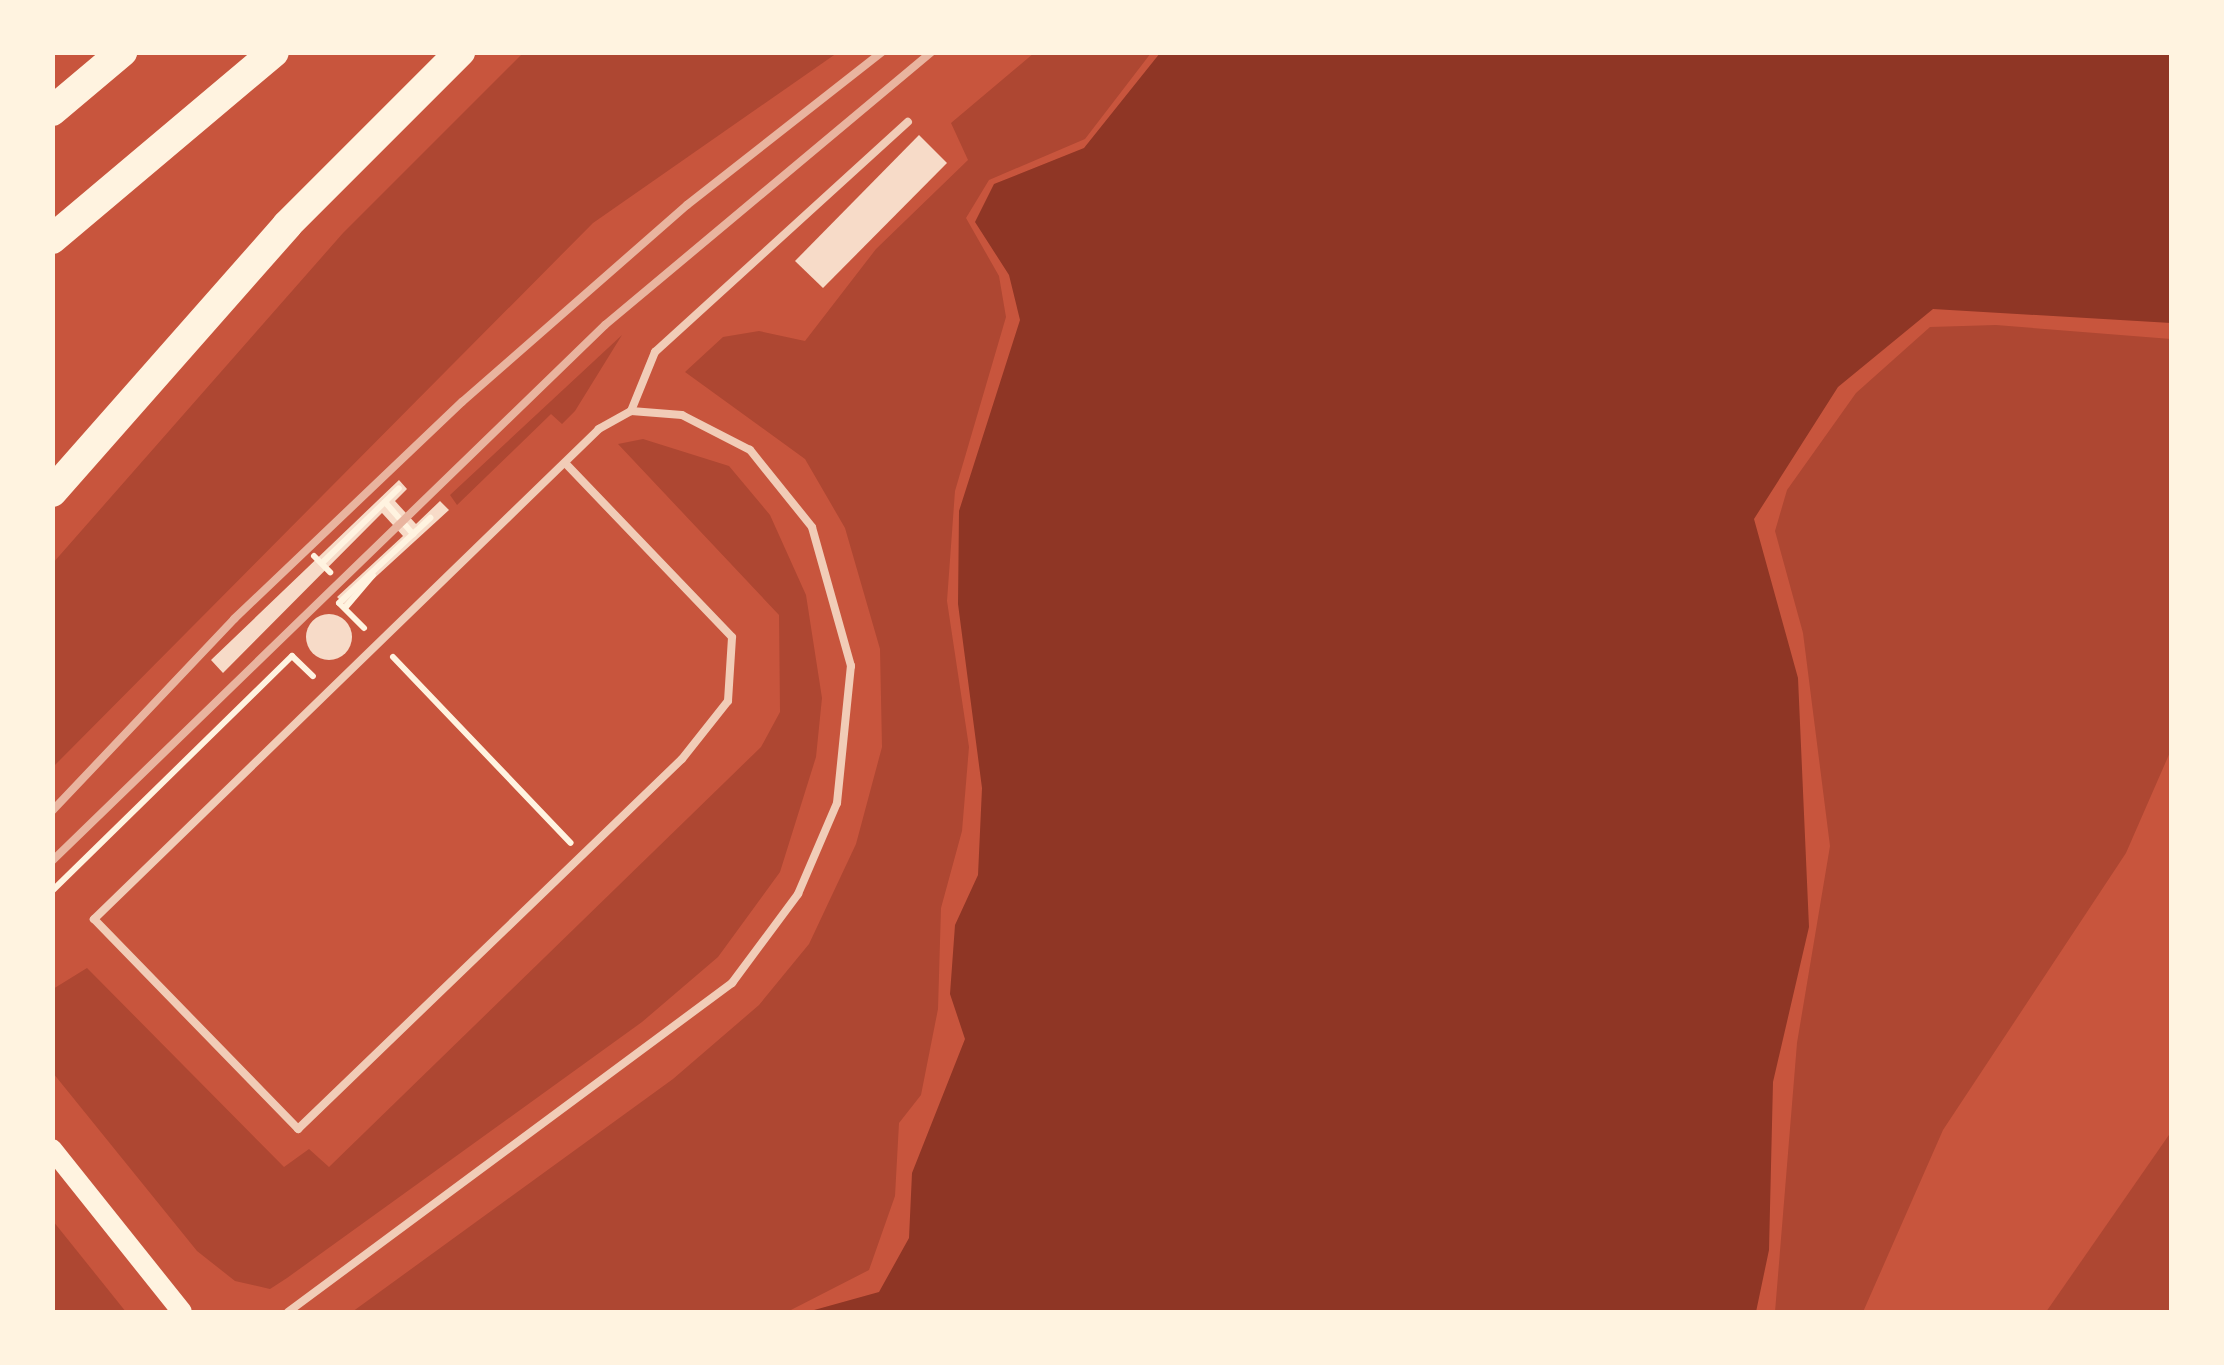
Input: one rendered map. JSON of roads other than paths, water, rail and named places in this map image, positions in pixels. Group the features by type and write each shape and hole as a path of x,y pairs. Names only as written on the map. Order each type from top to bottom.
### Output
{"highway":[{"path":"52,111 122,52"},
{"path":"52,239 274,52"},
{"path":"52,492 287,224 460,52"}],"main road":[{"path":"52,1150 182,1312"}],"lane":[{"path":"565,463 722,618 736,656 715,723 298,1129 94,919 565,463 632,410 655,352 908,122"},
{"path":"288,1312 732,983 821,852 846,752 851,666 812,527 750,450 682,415 632,410"}],"railway":[{"path":"52,811 234,619 462,402 687,205 882,52"},
{"path":"52,861 605,325 932,52"}]}
